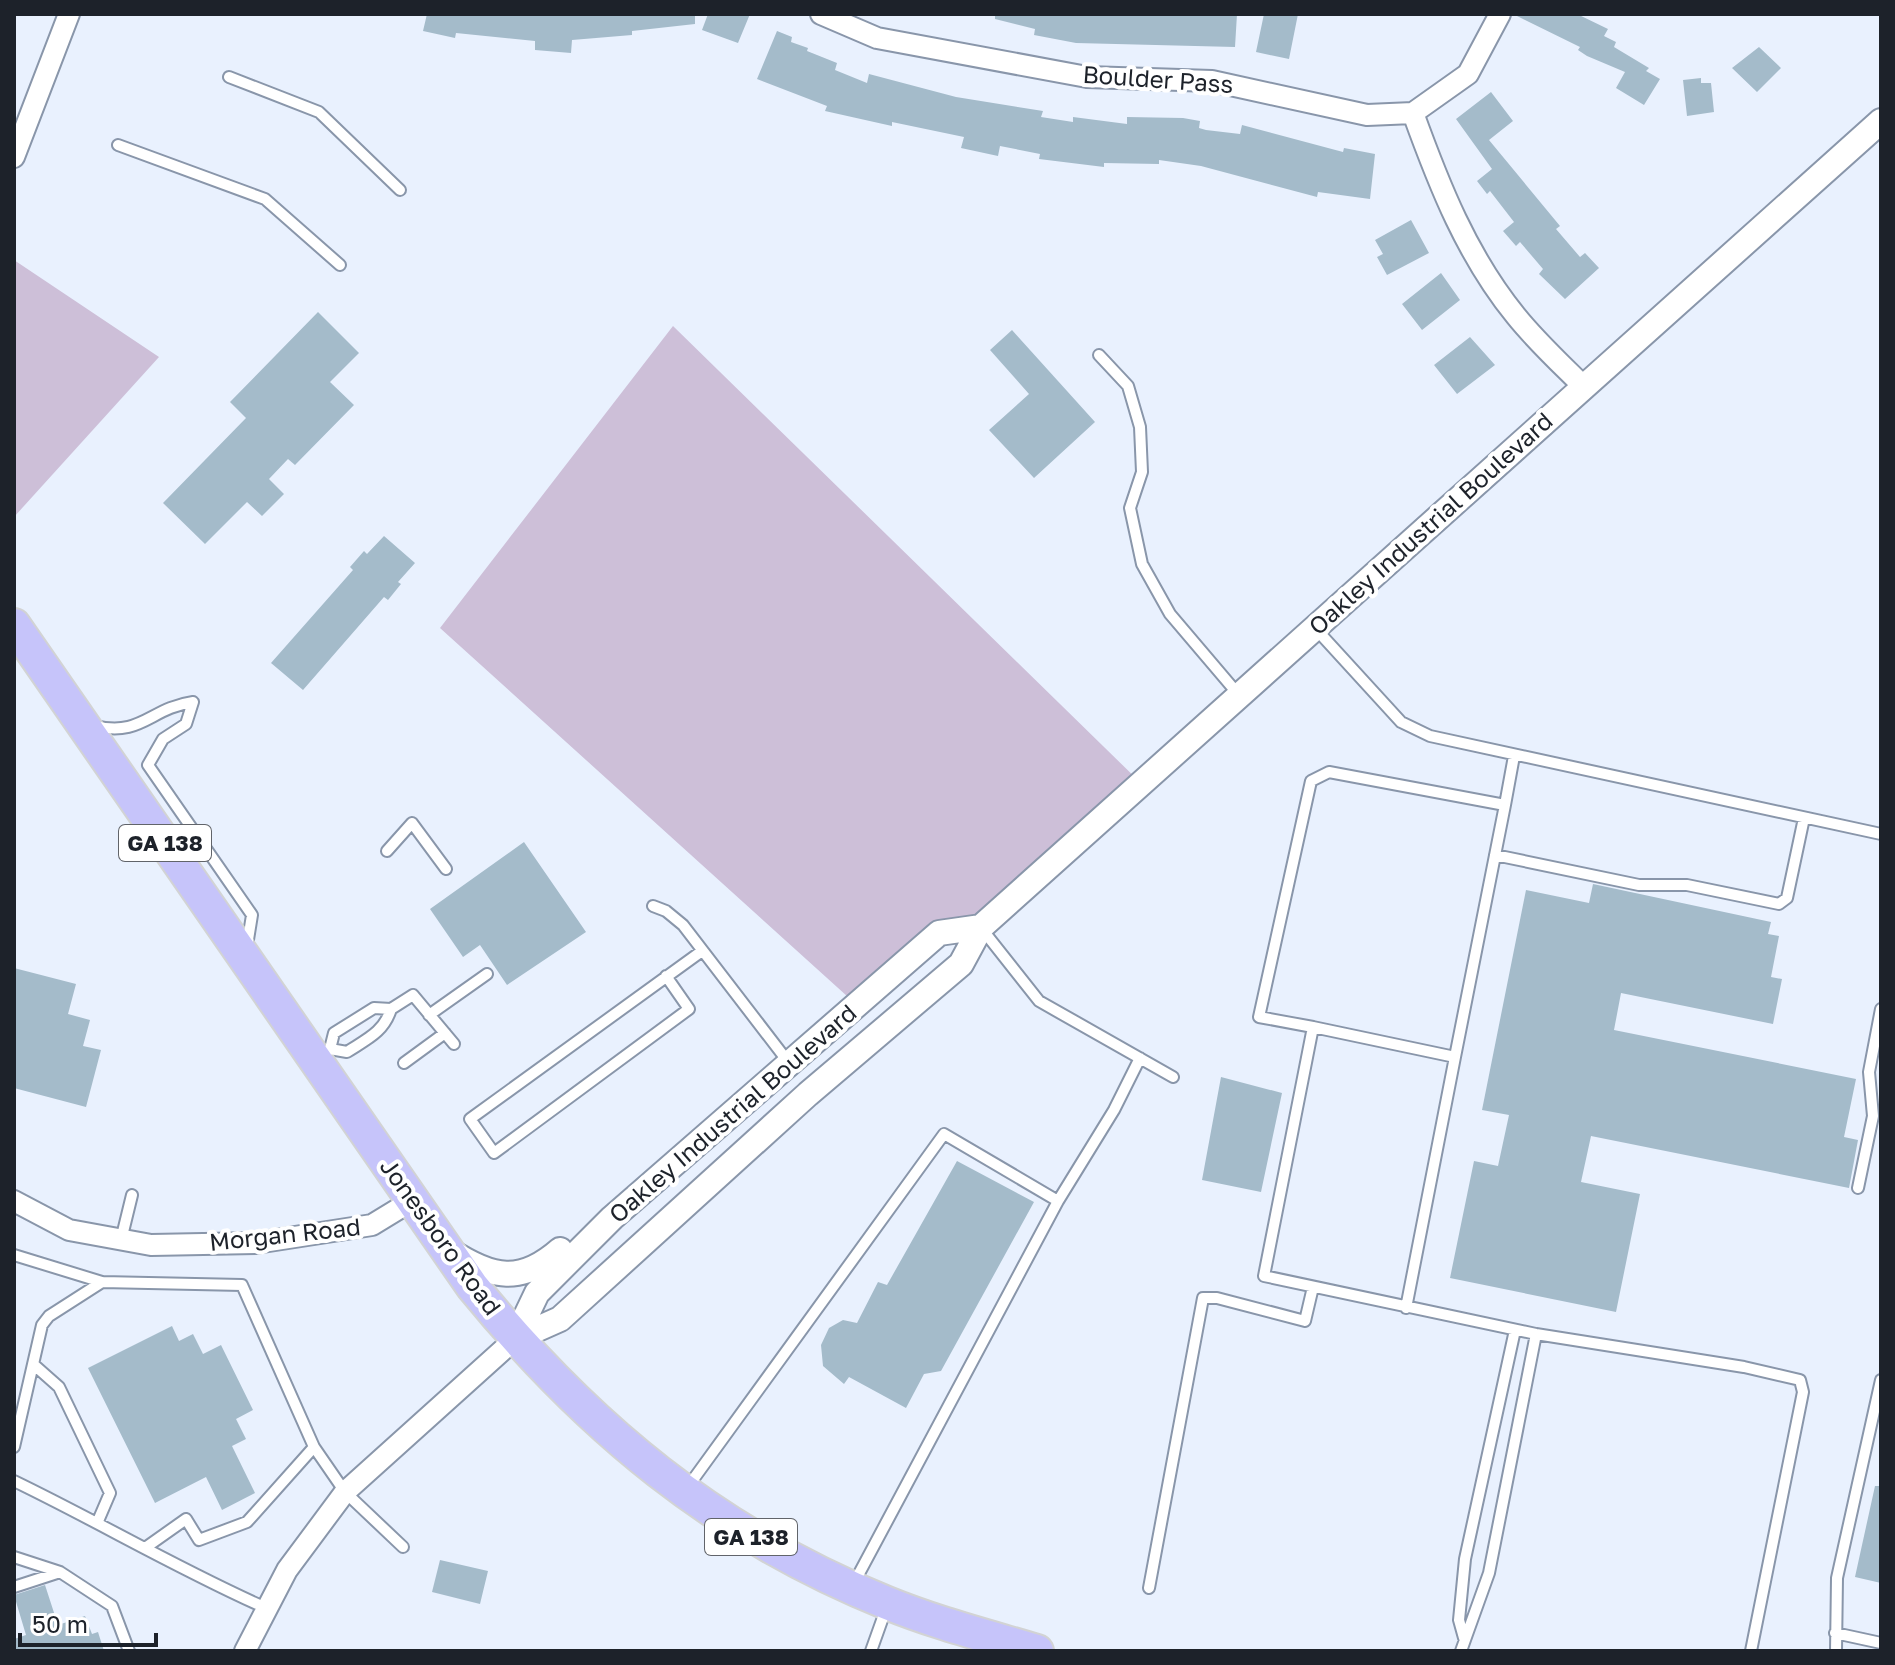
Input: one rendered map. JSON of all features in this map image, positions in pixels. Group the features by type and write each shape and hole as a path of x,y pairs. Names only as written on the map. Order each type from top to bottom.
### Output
{"highway":[{"name":"Jonesboro Road","path":"14,625 245,959 323,1055 446,1248 515,1339 592,1419 684,1492 748,1535 851,1588 888,1603 1037,1651"}],"street":[{"path":"14,157 69,14"},
{"name":"Boulder Pass","path":"821,14 877,38 1087,77 1212,81 1367,115 1413,113"},
{"path":"1500,14 1468,74 1413,113 1438,185 1467,244 1515,316 1584,387"},
{"name":"Oakley Industrial Boulevard","path":"245,1651 295,1557 345,1492 515,1339 560,1319 808,1094 961,964 981,927 1881,121"},
{"name":"Oakley Industrial Boulevard","path":"515,1339 537,1293 612,1218 939,933 981,927"},
{"path":"446,1248 464,1260 509,1275 538,1269 671,1148 695,1146"},
{"name":"Morgan Road","path":"14,1201 69,1230 151,1245 256,1243 372,1225 413,1200"}],"lane":[{"path":"229,77 319,112 400,190"},
{"path":"118,145 265,199 340,265"},
{"path":"1099,355 1128,386 1140,427 1142,472 1130,508 1142,564 1178,624 1240,695"},
{"path":"1315,628 1401,722 1442,739 1881,834"},
{"path":"81,722 114,730 136,727 170,705 193,702 186,724 163,739 148,765 252,915 245,959"},
{"path":"1406,1308 1514,756"},
{"path":"1455,1057 1259,1017 1311,781 1329,772 1505,805"},
{"path":"1495,855 1639,885 1687,885 1779,904 1787,898 1804,818"},
{"path":"387,851 412,823 446,869"},
{"path":"653,906 666,911 683,925 789,1064"},
{"path":"981,927 1039,1001 1173,1077"},
{"path":"666,976 689,1009 494,1153 470,1119 666,976 702,951"},
{"path":"429,1015 487,974"},
{"path":"323,1055 334,1033 374,1008 391,1009 413,995 454,1044"},
{"path":"323,1055 347,1052 386,1027 391,1009"},
{"path":"1858,1188 1873,1116 1869,1072 1881,1009"},
{"path":"1313,1027 1264,1276 1515,1330 1744,1367 1800,1380 1803,1392 1751,1651"},
{"path":"404,1063 445,1033"},
{"path":"851,1588 1058,1201 1114,1110 1140,1058"},
{"path":"684,1492 944,1134 1058,1201"},
{"path":"121,1240 132,1195"},
{"path":"14,1255 102,1282 242,1285 314,1447 345,1492 403,1547"},
{"path":"14,1447 42,1325 49,1316 102,1282"},
{"path":"1149,1588 1203,1298 1217,1298 1305,1321 1313,1287"},
{"path":"1464,1638 1459,1620 1466,1583 1465,1559 1515,1330"},
{"path":"1461,1651 1464,1638 1474,1621 1482,1583 1489,1573 1536,1334"},
{"path":"33,1364 59,1387 110,1493 98,1521"},
{"path":"1836,1651 1837,1578 1881,1380"},
{"path":"145,1548 186,1519 199,1540 247,1522 314,1447"},
{"path":"14,1481 98,1521 204,1581 266,1608"},
{"path":"14,1557 60,1572 112,1606 129,1651"},
{"path":"14,1587 60,1572"},
{"path":"871,1651 888,1603"},
{"path":"1835,1633 1881,1643"}],"shaded area":[{"path":"14,260 159,357 14,517"},
{"path":"673,326 1146,788 858,1006 440,628"}],"building":[{"path":"427,14 695,14 695,24 632,31 632,35 572,40 571,53 535,50 535,41 456,33 455,38 423,31"},
{"path":"708,14 750,14 738,43 702,30"},
{"path":"995,14 1237,14 1235,47 1076,43 1034,35 1035,29 995,19"},
{"path":"1264,14 1298,14 1289,59 1256,52"},
{"path":"1513,14 1577,14 1608,29 1604,36 1616,42 1614,47 1649,68 1646,71 1660,79 1644,105 1616,88 1625,72 1587,56 1578,50 1580,47"},
{"path":"777,31 792,37 791,42 808,48 807,51 837,63 835,70 867,83 869,74 956,97 1043,111 1041,117 1073,122 1073,117 1127,124 1127,117 1183,118 1200,121 1199,128 1206,130 1240,134 1242,125 1343,152 1344,148 1375,154 1370,199 1318,192 1317,197 1201,166 1159,160 1159,164 1104,163 1104,167 1039,159 1040,154 1000,146 998,156 961,148 964,137 892,122 892,126 825,111 827,106 757,79"},
{"path":"1759,47 1781,68 1757,92 1732,68"},
{"path":"1701,78 1701,83 1711,83 1714,112 1687,116 1683,80"},
{"path":"1491,92 1513,121 1489,140 1560,226 1556,229 1580,257 1585,253 1599,268 1565,299 1539,274 1543,269 1520,242 1516,246 1503,231 1514,222 1490,191 1487,194 1477,181 1492,169 1456,119"},
{"path":"1411,220 1429,253 1387,275 1377,257 1383,254 1375,240"},
{"path":"1441,273 1460,300 1422,330 1402,304"},
{"path":"318,312 359,353 330,382 354,405 295,465 288,459 269,479 284,494 262,516 247,502 205,544 163,503 246,418 230,402"},
{"path":"1012,330 1095,422 1034,478 989,430 1029,394 990,350"},
{"path":"1470,337 1495,365 1457,394 1434,365"},
{"path":"384,536 415,563 398,582 401,584 388,600 384,597 303,690 271,663 353,570 350,567 364,551 367,554"},
{"path":"524,842 586,932 507,985 480,945 463,957 430,909"},
{"path":"1593,884 1771,922 1768,934 1779,936 1771,977 1782,979 1773,1024 1621,993 1614,1030 1856,1079 1844,1137 1858,1140 1849,1188 1591,1136 1581,1182 1640,1194 1616,1312 1450,1278 1474,1161 1498,1166 1509,1115 1482,1110 1526,890 1589,903"},
{"path":"14,968 76,984 68,1014 90,1020 83,1046 101,1050 86,1107 14,1088"},
{"path":"1221,1077 1282,1093 1261,1192 1202,1180"},
{"path":"957,1161 1034,1202 941,1371 924,1374 906,1408 849,1377 844,1384 823,1366 821,1345 829,1328 843,1320 857,1323 878,1282 887,1285"},
{"path":"172,1326 179,1341 193,1334 203,1354 221,1345 253,1410 236,1419 246,1439 232,1446 255,1493 222,1510 206,1477 155,1503 88,1368"},
{"path":"1875,1486 1881,1486 1881,1583 1855,1577"},
{"path":"440,1560 488,1571 480,1604 432,1592"},
{"path":"45,1585 58,1625 85,1616 92,1634 98,1632 104,1651 14,1651 14,1639 26,1635 14,1595"}]}
